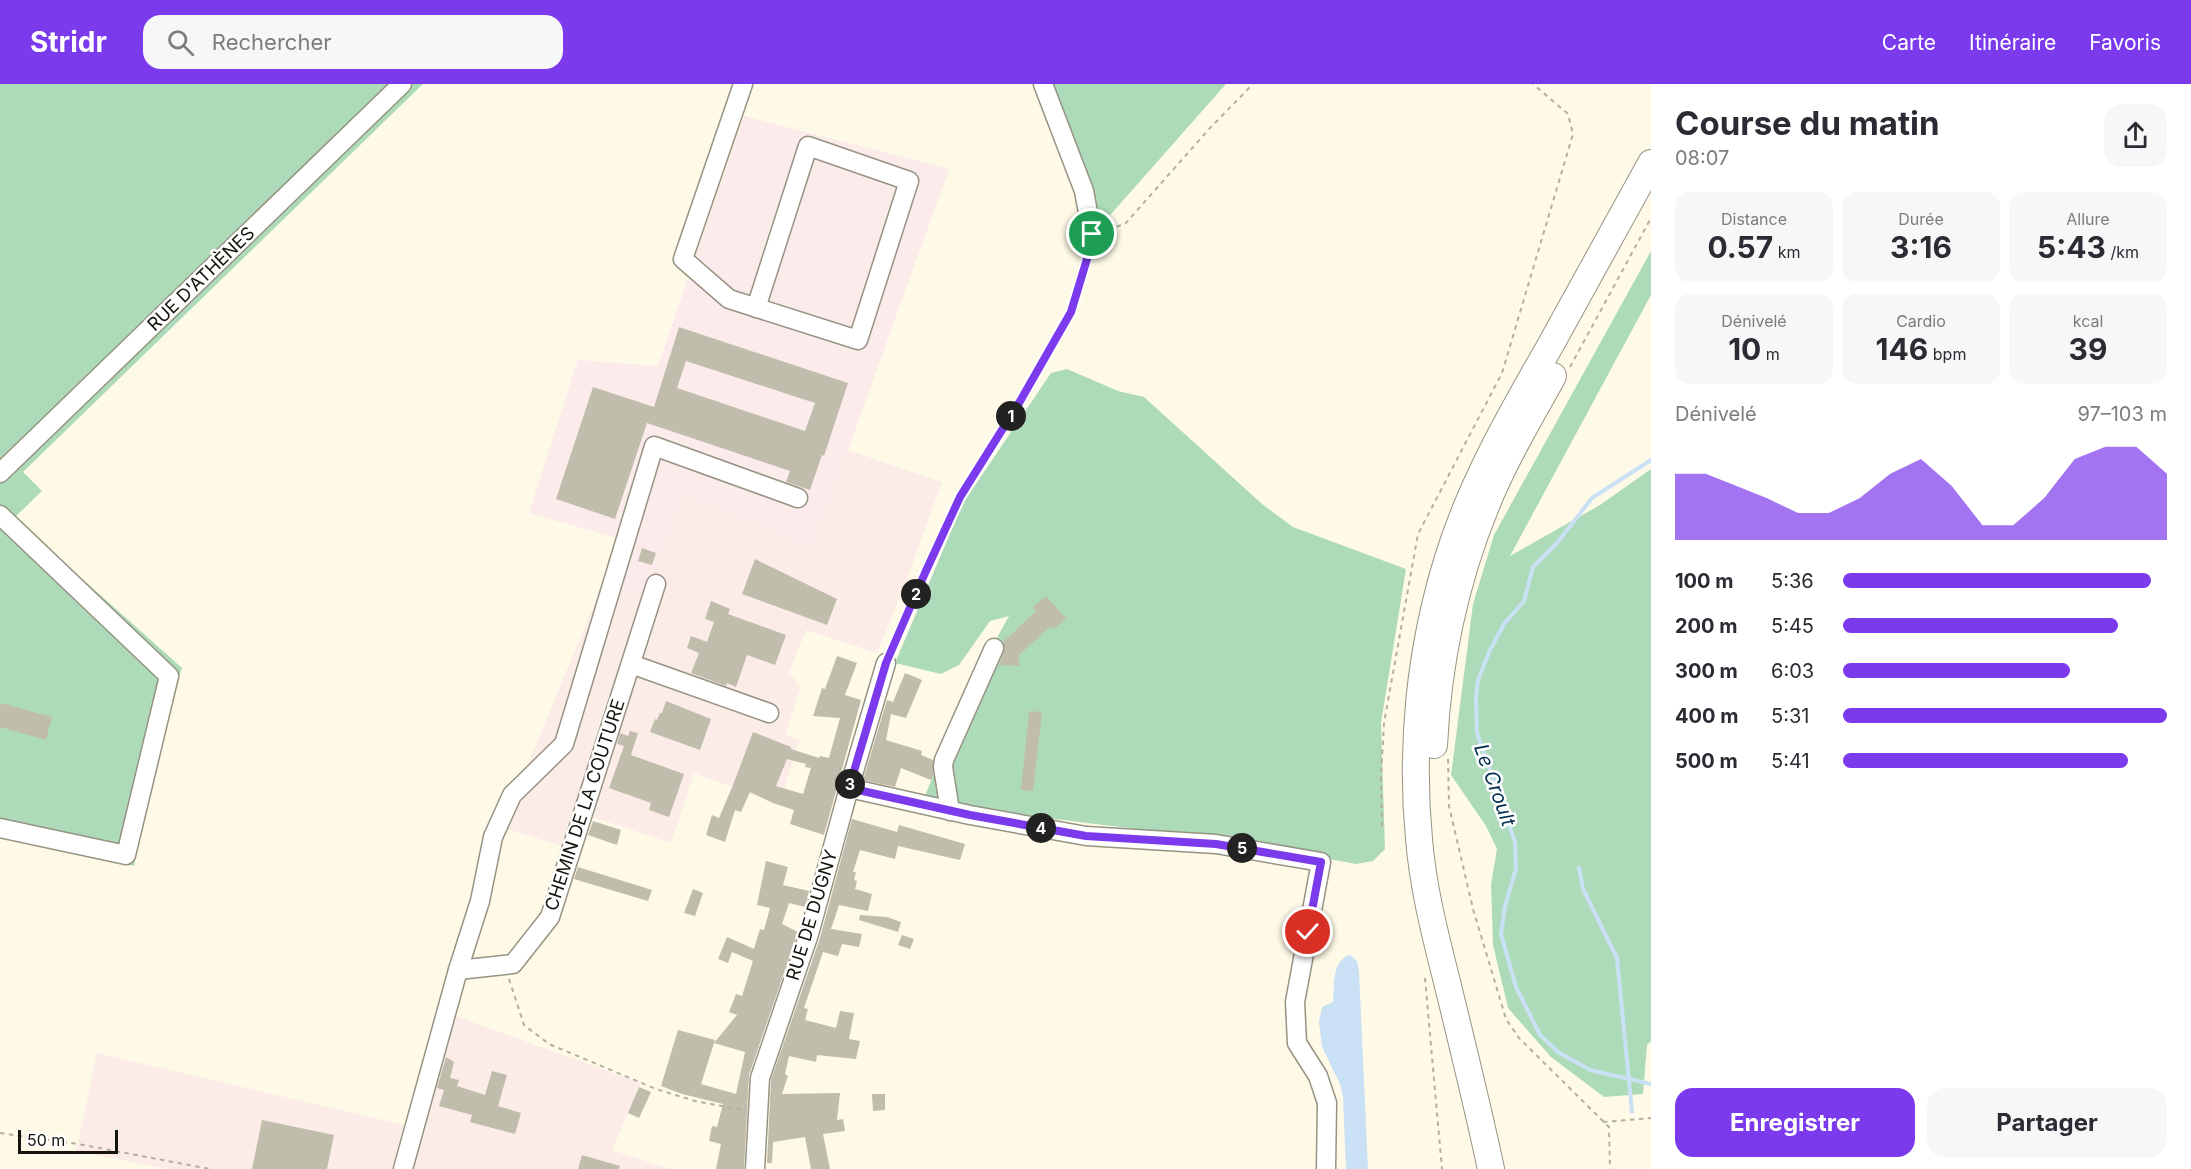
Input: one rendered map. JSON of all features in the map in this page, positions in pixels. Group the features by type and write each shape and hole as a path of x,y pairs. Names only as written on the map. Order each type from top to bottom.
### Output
{"highway":[{"path":"1491,1169 1433,924 1419,839 1416,744 1425,655 1435,604 1448,556 1483,469 1651,163"},
{"path":"1509,1169 1448,917 1438,859 1433,764 1442,662 1454,603 1486,504 1551,378 1651,196"}],"street":[{"name":"RUE D'ATHÈNES","path":"0,473 402,84"},
{"path":"743,84 683,259 729,299 756,308 858,340 909,181 808,146 756,308"},
{"path":"1042,84 1084,190 1092,234"},
{"path":"403,1169 458,970 480,901 493,837 512,795 564,744 654,446 798,498"},
{"path":"0,515 169,676 126,855 0,828"},
{"name":"CHEMIN DE LA COUTURE","path":"503,965 513,964 550,917 656,584"},
{"path":"950,811 947,801 944,760 994,648"},
{"name":"RUE DE DUGNY","path":"754,1169 760,1078 809,934 886,663"},
{"path":"631,664 769,712"},
{"path":"849,788 950,811 1086,836 1216,844 1321,862 1295,1002 1298,1043 1318,1076 1327,1103 1326,1169"},
{"path":"458,970 503,965"}],"path":[{"path":"886,663 960,497 1019,403 1071,312 1090,249 1092,234 1125,224 1210,128 1253,84"},
{"path":"1382,826 1381,776 1384,723 1418,534 1502,373 1573,134 1568,114 1533,84"},
{"path":"1567,372 1651,218"},
{"path":"1448,759 1449,806 1473,909 1506,1019 1519,1038 1609,1127 1610,1169"},
{"path":"503,965 524,1026 549,1044 656,1089 694,1101 757,1112"},
{"path":"1436,1104 1442,1169"},
{"path":"1603,1122 1651,1118"},
{"path":"0,1133 78,1144 210,1169"}],"shaded area":[{"path":"744,116 949,169 848,450 942,482 903,590 877,653 806,630 789,672 800,687 786,735 800,740 779,805 694,773 671,843 572,810 561,846 502,827 621,539 529,513 578,360 658,366"},
{"path":"744,116 949,169 812,548 683,494 645,599 602,584 621,539 529,513 578,360 658,366"},
{"path":"444,1012 641,1083 612,1150 670,1169 168,1169 76,1151 97,1053 417,1128"}],"green space":[{"path":"0,84 423,84 23,472 42,491 14,518 182,668 164,725 134,866 0,832"},
{"path":"1040,84 1226,84 1104,222"},
{"path":"1651,251 1651,295 1510,556 1600,505 1651,469 1651,1041 1647,1045 1643,1094 1604,1097 1551,1057 1508,1008 1493,945 1491,884 1497,849 1486,826 1451,775 1473,604 1494,535"},
{"path":"1067,369 1118,391 1144,397 1262,504 1293,527 1406,569 1381,723 1385,849 1373,861 1356,864 1239,841 1035,816 924,798 971,684 1009,616 990,621 959,665 941,674 895,663 963,503 1051,373"}],"water":[{"path":"1350,955 1357,961 1359,971 1368,1169 1346,1169 1343,1097 1340,1084 1322,1047 1319,1022 1322,1007 1333,1002 1337,968 1344,958"}],"building":[{"path":"679,327 848,383 824,456 822,455 810,490 786,482 790,471 647,423 615,519 556,499 593,387 654,407","holes":["686,361 815,403 805,431 677,388"]},
{"path":"642,548 656,553 652,565 638,561"},
{"path":"755,559 837,599 827,625 742,594"},
{"path":"1046,596 1066,618 1054,629 1051,626 1019,655 1019,666 999,665 1004,652 1003,642 1036,611 1033,607"},
{"path":"711,601 730,609 728,614 786,635 775,665 747,655 736,687 727,683 726,686 691,673 699,653 687,648 691,636 707,642 714,622 705,619"},
{"path":"837,656 857,663 845,695 861,700 824,835 790,824 794,810 750,792 741,812 735,810 725,842 706,835 712,815 719,818 753,732 791,747 791,749 819,758 820,756 829,758 840,718 813,716 822,688 825,689","holes":["787,759 806,764 805,767 811,768 803,794 776,786"]},
{"path":"905,673 922,680 906,718 891,714 886,740 922,751 921,755 933,760 933,776 931,780 901,768 895,787 863,780 887,700 893,702"},
{"path":"666,701 711,719 700,750 650,732 655,719 657,720 662,713"},
{"path":"0,703 52,717 46,740 0,727"},
{"path":"1029,711 1042,712 1033,791 1021,790"},
{"path":"630,731 638,733 631,755 684,774 669,817 649,810 651,803 609,788 624,746 617,744 620,733 628,736"},
{"path":"852,819 897,832 899,825 965,844 960,860 898,846 895,859 860,850 853,872 856,872 855,889 872,894 868,911 839,905 831,929 862,934 859,947 842,944 838,956 823,952 804,1008 808,1009 805,1020 836,1028 840,1011 854,1013 849,1039 860,1041 856,1059 817,1055 816,1062 789,1056 785,1074 788,1076 782,1094 840,1093 837,1120 843,1119 845,1131 823,1134 830,1169 811,1169 805,1137 773,1142 772,1163 767,1163 771,1080 820,938"},
{"path":"593,821 621,830 617,845 588,835"},
{"path":"766,861 788,867 783,885 809,891 805,907 789,903 782,924 798,932 749,1075 744,1169 716,1169 721,1144 709,1141 712,1126 717,1127 723,1104 682,1094 661,1086 678,1030 715,1040 714,1043 737,1015 729,1012 736,994 742,996 753,961 732,952 728,963 718,959 727,937 754,949 760,929 764,930 770,908 757,905","holes":["714,1043 745,1052 736,1094 701,1084"]},
{"path":"578,867 652,890 648,901 574,879"},
{"path":"693,889 703,893 695,916 684,913"},
{"path":"860,915 887,917 901,922 898,932 859,920"},
{"path":"902,935 914,939 910,949 898,945"},
{"path":"446,1057 454,1062 450,1078 459,1080 457,1086 485,1095 492,1071 507,1075 498,1106 521,1113 515,1134 470,1122 472,1115 439,1106 444,1090 437,1088"},
{"path":"639,1087 651,1092 639,1118 628,1113"},
{"path":"872,1094 885,1094 885,1110 873,1111"},
{"path":"262,1120 334,1135 327,1169 252,1169"},
{"path":"582,1155 620,1166 619,1169 578,1169"}],"waterway":[{"name":"Le Croult","path":"1651,460 1592,498 1557,543 1533,567 1524,601 1504,624 1490,650 1478,680 1476,698 1477,733 1515,842 1516,869 1505,906 1501,934 1516,987 1540,1035 1558,1052 1590,1070 1651,1084"},
{"path":"1579,868 1583,889 1617,958 1632,1112"}],"route":[{"path":"1092,234 1090,249 1071,312 1019,403 960,497 925,573 886,663 849,788 970,815 1086,836 1216,844 1321,862 1308,932"}]}
